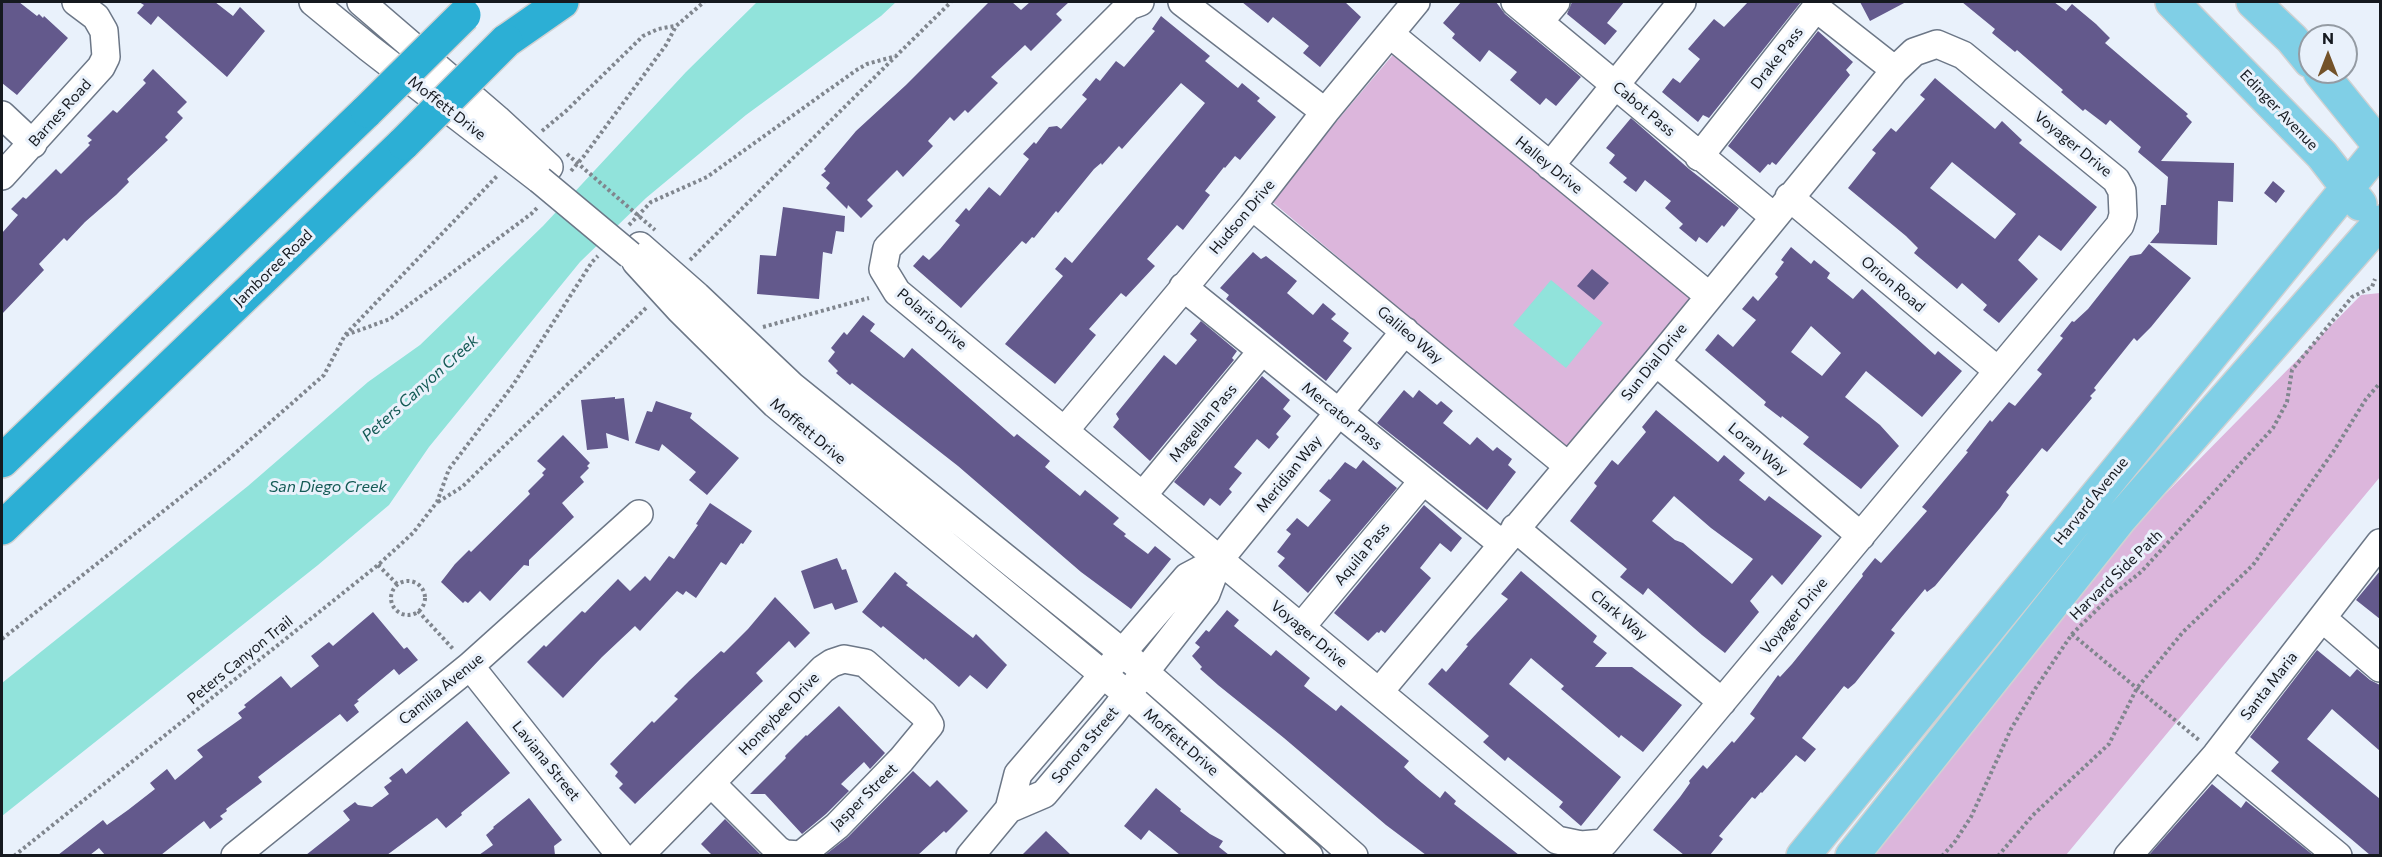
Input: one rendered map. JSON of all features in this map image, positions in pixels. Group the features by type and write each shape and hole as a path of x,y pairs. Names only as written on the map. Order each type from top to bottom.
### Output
{"highway":[{"name":"Jamboree Road","path":"2,528 404,143 506,41 539,2"},
{"path":"506,41 562,2"},
{"path":"2,461 367,111 470,8"}],"main road":[{"name":"Edinger Avenue","path":"2172,2 2322,155 2380,226"},
{"path":"2253,2 2298,46"},
{"path":"2330,84 2380,147"},
{"name":"Harvard Avenue","path":"1803,855 2380,147"},
{"path":"1852,855 2119,520 2380,226"}],"street":[{"name":"Barnes Road","path":"2,176 101,67 106,57 104,31 96,17 76,2"},
{"name":"Moffett Drive","path":"313,2 369,48 553,168"},
{"name":"Moffett Drive","path":"361,2 641,244 792,386 1122,652 1354,855"},
{"name":"Polaris Drive","path":"1140,2 1129,6 887,248 883,269 897,292 1219,560"},
{"path":"1182,2 1325,112"},
{"name":"Hudson Drive","path":"1065,430 1252,206 1325,112 1416,2"},
{"name":"Cabot Pass","path":"1515,2 1548,12 1615,85 1699,157 1781,207"},
{"path":"1550,166 1682,2"},
{"name":"Drake Pass","path":"1699,157 1816,8 1894,70"},
{"name":"Halley Drive","path":"1390,34 1708,295"},
{"name":"Sun Dial Drive","path":"1379,692 1567,465 1656,362 1708,295 1894,70 1914,52 1937,44"},
{"name":"Voyager Drive","path":"1219,560 1557,840 1581,845 1604,843 2120,225 2123,215 2122,191 2116,180 1963,55 1937,44"},
{"path":"2,115 33,144"},
{"name":"Galileo Way","path":"1252,206 1567,465"},
{"name":"Orion Road","path":"1781,207 1997,370"},
{"name":"Moffett Drive","path":"641,244 680,310 775,404 1128,695 1309,855"},
{"name":"Mercator Pass","path":"1183,286 1423,481 1509,536"},
{"name":"Meridian Way","path":"1128,695 1206,594 1219,560 1405,331"},
{"name":"Magellan Pass","path":"1143,495 1262,351"},
{"name":"Loran Way","path":"1656,362 1861,536"},
{"name":"Aquila Pass","path":"1301,627 1423,481"},
{"name":"Camilia Avenue","path":"235,855 470,667 639,514"},
{"name":"Clark Way","path":"1509,536 1722,702"},
{"name":"Santa Maria","path":"2128,855 2216,755 2380,543"},
{"name":"Meridian Way","path":"1103,674 1188,577 1219,560"},
{"path":"2322,618 2380,668"},
{"name":"Honeybee Drive","path":"639,855 823,669 832,663 844,659 865,663 923,714 930,725"},
{"name":"Laviana Street","path":"470,667 621,855"},
{"name":"Sonora Street","path":"970,855 1009,809 1018,774 1103,674"},
{"name":"Sonora Street","path":"1009,809 1044,794 1128,695"},
{"name":"Jasper Street","path":"711,783 778,850 785,854 801,855 837,826 901,760 930,725"},
{"path":"2216,755 2338,855"}],"path":[{"path":"541,132 566,111 643,36 658,29 676,26 704,2"},
{"path":"688,262 951,2"},
{"path":"855,71 867,64 896,56"},
{"path":"553,168 641,244"},
{"path":"2,639 224,463 324,375 345,335 504,169"},
{"name":"Harvard Side Path","path":"1942,855 1954,843 1971,817 2011,729 2072,634 2111,596 2141,572 2272,428 2287,402 2292,370 2352,297 2372,287 2375,279"},
{"path":"759,328 869,298"},
{"path":"437,502 462,487 651,303"},
{"path":"1998,855 2033,815 2109,744 2137,688 2183,632 2253,565 2333,452 2366,399 2380,383"},
{"name":"Peters Canyon Trail","path":"14,855 378,565 413,533 437,502 454,462"},
{"path":"378,565 397,584"},
{"path":"408,581 420,586 425,597 418,611 411,615 402,614 393,607 391,595 397,584 408,581"},
{"path":"418,611 470,667"},
{"path":"2072,634 2216,755"}],"shaded area":[{"path":"1397,50 1692,298 1565,448 1270,200"},
{"path":"2380,293 2380,477 2066,855 1865,856 2124,536 2361,295"}],"water":[{"name":"San Diego Creek","path":"757,2 896,2 881,16 746,115 646,198 580,262 429,447 389,505 318,565 2,816 2,683 248,486 368,382 420,345 543,226 686,72"},
{"path":"1551,280 1603,323 1566,368 1513,325"}],"building":[{"path":"2,2 19,2 37,16 39,14 43,18 44,16 68,38 17,95 2,83"},
{"path":"139,2 215,2 233,16 240,7 265,31 227,77 158,16 151,25 137,13 144,5"},
{"path":"989,2 1012,2 1021,10 1030,2 1069,2 1056,14 1062,20 1031,51 1025,45 991,77 998,83 968,113 965,110 954,121 950,117 928,141 933,146 903,177 897,170 867,200 873,206 861,218 848,205 847,209 826,188 830,183 821,175 826,171 824,169 856,131"},
{"path":"1242,2 1345,2 1361,17 1320,67 1303,53 1309,46 1273,17 1268,23"},
{"path":"1461,2 1496,2 1505,14 1581,77 1556,106 1546,98 1540,105 1510,80 1517,72 1489,50 1480,62 1452,38 1455,34 1443,23"},
{"path":"1572,2 1624,2 1607,23 1617,31 1605,45 1567,14"},
{"path":"1748,2 1801,2 1709,118 1703,115 1698,122 1662,92 1673,78 1680,83 1700,59 1688,49 1714,19 1724,27"},
{"path":"1860,2 1906,2 1870,21"},
{"path":"1962,2 2054,2 2066,11 2072,4 2096,24 2110,38 2105,43 2188,114 2186,116 2192,122 2161,161 2234,163 2233,202 2218,201 2217,245 2150,243 2159,232 2161,205 2166,205 2168,177 2138,152 2141,147 2110,120 2106,125 2085,109 2083,111 2061,92 2063,90 2017,50 2015,52 1992,33 1995,29"},
{"path":"1161,16 1210,56 1205,61 1238,88 1242,83 1260,98 1257,101 1276,117 1240,160 1235,156 1224,167 1205,191 1210,195 1183,230 1177,225 1147,259 1155,266 1126,297 1121,293 1089,329 1096,335 1055,384 1005,344 1063,276 1055,269 1065,257 1072,263 1205,103 1181,83 1122,149 1119,146 1102,165 1101,163 1094,169 1058,213 1056,211 1034,238 1032,237 1026,244 1022,241 961,308 913,266 923,255 929,260 940,249 960,225 955,221 966,208 969,211 989,187 1000,196 1029,159 1023,154 1034,142 1036,144 1049,127 1057,126 1061,129 1087,99 1082,95 1096,78 1100,81 1116,61 1124,67 1155,31 1152,29"},
{"path":"1818,31 1853,62 1846,70 1850,75 1776,165 1772,162 1768,164 1760,173 1728,146"},
{"path":"153,69 187,102 177,112 183,118 165,137 168,140 127,179 129,182 67,241 64,238 39,264 44,270 2,314 2,233 18,215 11,209 23,197 26,199 56,169 61,174 90,145 88,143 92,140 87,136 113,110 117,113 146,83 143,80"},
{"path":"1935,78 1995,129 2002,121 2022,140 2019,143 2097,207 2061,251 2039,235 2018,260 2038,279 1999,323 1983,310 1987,305 1962,283 1957,289 1914,253 1918,248 1906,236 1848,188 1876,153 1872,150 1891,128 1896,132 1925,99 1920,95","holes":["1952,162 2016,214 1995,239 1930,188"]},
{"path":"1631,118 1689,169 1739,208 1707,243 1699,237 1696,242 1679,228 1683,224 1665,208 1671,201 1645,180 1636,192 1623,182 1627,178 1609,163 1615,155 1606,148"},
{"path":"2273,181 2285,191 2276,203 2264,193"},
{"path":"783,207 845,216 844,232 836,231 832,254 823,252 819,299 757,294 760,255 776,256"},
{"path":"2149,244 2191,278 2151,327 2137,341 2134,338 2094,388 2096,390 2090,396 2092,398 2047,452 2042,448 2006,492 2009,495 2000,508 1935,586 1927,592 1925,589 1905,613 1891,630 1895,633 1855,683 1848,689 1844,686 1802,738 1816,749 1805,762 1796,755 1762,793 1755,799 1752,797 1719,836 1723,839 1710,855 1684,855 1653,830 1680,797 1690,783 1689,781 1703,765 1707,769 1732,741 1734,743 1755,718 1750,714 1778,675 1780,677 1792,664 1875,558 1881,563 1927,511 1922,507 1968,452 1966,451 1990,420 1992,422 2009,402 2015,406 2042,374 2037,370 2063,338 2060,336 2072,321 2074,322 2088,309 2130,256 2141,254"},
{"path":"1791,247 1811,264 1814,260 1830,273 1827,278 1853,299 1862,289 1935,355 1938,351 1962,371 1922,417 1866,371 1845,397 1880,425 1899,446 1861,489 1803,444 1809,437 1764,405 1766,402 1705,350 1718,334 1733,347 1756,320 1742,309 1753,296 1758,301 1778,277 1775,274 1784,262 1781,260","holes":["1811,326 1841,353 1822,376 1791,352"]},
{"path":"1253,252 1261,259 1266,256 1297,281 1287,293 1313,315 1323,303 1336,314 1331,319 1349,333 1343,341 1352,348 1326,381 1226,299 1229,295 1220,288"},
{"path":"1592,269 1609,283 1594,300 1577,286"},
{"path":"863,315 875,324 870,331 904,358 912,348 1014,437 1017,434 1050,461 1045,467 1080,496 1085,490 1119,518 1113,524 1126,534 1124,536 1148,554 1155,546 1171,559 1131,609 1081,572 958,466 836,373 838,371 828,361 835,352 831,348 844,332 847,335"},
{"path":"1201,321 1237,351 1232,358 1234,360 1150,461 1113,427 1119,419 1116,414 1164,355 1176,365 1197,340 1190,334"},
{"path":"1262,376 1290,400 1283,409 1291,416 1276,434 1279,437 1269,449 1257,439 1234,467 1242,473 1229,489 1232,492 1220,506 1210,498 1204,506 1174,482"},
{"path":"1404,390 1413,398 1419,390 1437,405 1441,401 1453,411 1443,423 1470,445 1477,437 1493,451 1497,447 1512,459 1508,465 1516,472 1487,510 1377,423"},
{"path":"615,397 615,399 624,398 629,441 606,433 608,448 587,450 581,400"},
{"path":"656,401 692,413 690,418 739,458 707,495 689,480 696,472 662,444 659,451 635,443 647,411 652,412"},
{"path":"1656,410 1718,462 1724,455 1745,473 1739,480 1765,501 1769,496 1822,536 1782,585 1772,575 1750,601 1759,612 1725,653 1648,588 1643,595 1620,577 1627,569 1570,521 1597,486 1594,483 1612,460 1618,465 1646,432 1642,427","holes":["1674,496 1711,528 1753,559 1732,584 1683,543 1675,540 1652,521"]},
{"path":"563,435 590,463 587,466 589,468 580,477 584,482 562,503 574,517 529,560 529,566 524,565 490,601 480,591 468,603 465,601 463,603 441,582 469,550 471,552 530,494 528,491 544,475 542,473 546,469 537,461"},
{"path":"1363,460 1397,488 1308,593 1278,566 1285,558 1277,552 1291,534 1286,530 1297,518 1308,527 1331,500 1319,491 1345,462 1356,469"},
{"path":"710,503 752,531 743,544 741,543 726,565 721,562 696,598 686,591 683,595 677,591 640,631 635,626 563,698 527,662 544,645 546,647 582,611 585,613 618,579 630,591 645,576 650,581 669,556 674,559 698,525 696,524"},
{"path":"1424,505 1462,538 1451,552 1440,543 1420,568 1431,578 1385,633 1381,630 1368,641 1334,613"},
{"path":"837,558 842,570 846,569 858,602 835,610 832,603 814,609 801,571"},
{"path":"1521,571 1597,636 1593,642 1607,653 1595,667 1632,667 1682,705 1643,752 1621,735 1619,738 1561,689 1564,686 1531,658 1509,684 1621,777 1581,826 1559,807 1563,802 1508,757 1505,761 1483,742 1489,736 1428,684 1442,668 1446,672 1468,646 1466,645 1508,599 1501,594"},
{"path":"2380,571 2380,619 2356,600"},
{"path":"895,572 908,583 906,585 973,638 976,634 1007,665 987,689 970,675 959,687 925,658 924,660 862,612"},
{"path":"775,597 810,633 795,648 789,641 756,673 763,681 635,804 619,788 623,784 615,776 618,772 610,764 652,721 654,723 678,699 674,696 689,681 721,651 724,653 748,629"},
{"path":"1227,610 1239,620 1234,626 1271,656 1276,650 1310,678 1304,686 1336,711 1341,705 1409,761 1404,767 1416,778 1440,798 1445,791 1456,801 1454,804 1519,855 1426,855 1386,825 1218,685 1200,669 1202,667 1192,656 1200,647 1195,643 1206,630 1209,632"},
{"path":"373,612 404,649 407,647 418,660 399,675 394,669 357,700 359,701 354,705 359,712 347,722 340,714 258,777 262,782 226,809 227,811 220,816 223,819 210,829 204,821 161,855 105,855 99,848 90,855 58,855 103,820 107,825 155,789 150,783 167,769 175,780 203,757 197,750 242,718 238,713 246,707 244,705 281,676 291,688 319,666 311,656 329,642 333,646"},
{"path":"2317,650 2350,677 2357,669 2380,685 2380,751 2332,709 2307,739 2380,799 2380,855 2370,855 2271,771 2279,762 2250,737"},
{"path":"839,706 885,753 870,769 864,762 841,784 849,791 802,834 765,794 750,794 806,735"},
{"path":"467,721 510,773 461,813 462,815 446,828 437,818 387,855 306,855 350,820 343,811 355,802 358,805 372,807 389,794 384,787 392,781 389,778 402,768 406,774"},
{"path":"913,771 930,787 937,780 968,811 946,833 944,831 918,855 825,855 848,837"},
{"path":"2212,784 2241,808 2246,801 2313,855 2149,855"},
{"path":"1156,788 1181,809 1180,811 1223,841 1219,847 1229,855 1180,855 1149,830 1141,840 1124,826"},
{"path":"529,798 562,840 554,846 555,855 479,855 493,845 486,835 493,827"},
{"path":"725,819 761,855 712,855 701,844"},
{"path":"1046,831 1071,855 1022,855"}],"water label":[{"name":"Peters Canyon Creek","path":"420,388"}]}
